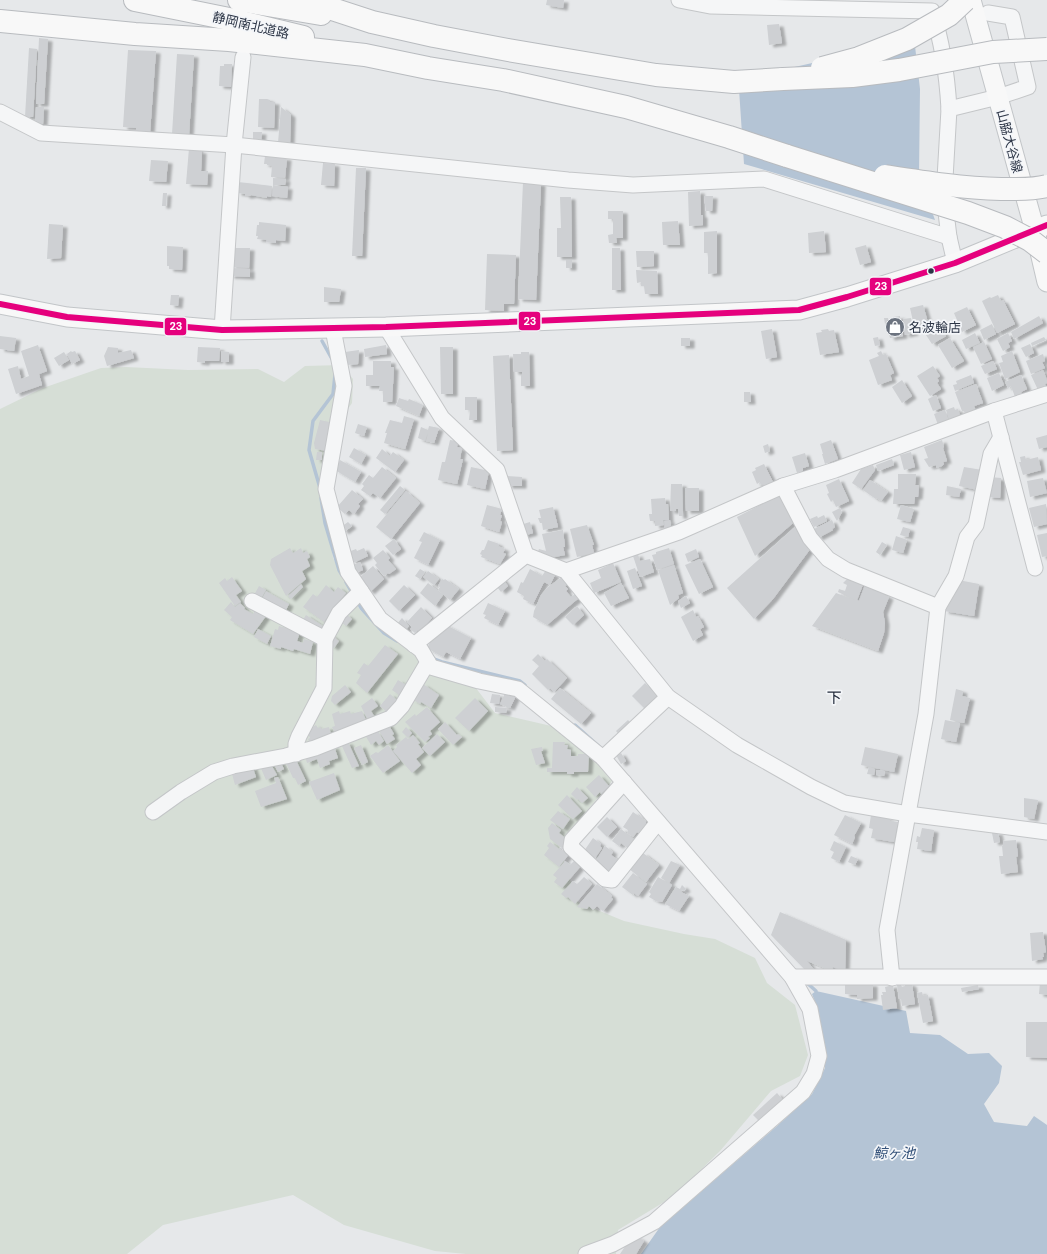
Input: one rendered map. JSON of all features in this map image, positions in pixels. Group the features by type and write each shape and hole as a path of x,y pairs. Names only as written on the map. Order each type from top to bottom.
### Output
{"highway":[{"name":"静岡南北道路","path":"135,0 229,19 312,39 365,55"},
{"name":"静岡南北道路","path":"239,0 372,22"},
{"path":"305,0 372,22 508,50 656,75 734,82 852,76 899,70 993,52 1047,49"},
{"path":"783,79 859,58 908,38 966,4"},
{"path":"0,21 135,34 229,40 365,55 428,68 503,80 626,107 729,136 787,156 968,213 1005,227 1030,240 1047,253"},
{"path":"787,156 877,175 939,185 1014,189 1047,186"}],"main road":[{"name":"山脇大谷線","path":"966,4 1041,228 1047,282"},
{"path":"0,304 67,317 222,330 333,329 799,310 847,297 955,263 1041,228"}],"street":[{"path":"679,0 710,6 931,6 966,4"},
{"path":"931,6 942,44 947,79 949,109 944,196 949,237 955,263"},
{"path":"949,109 998,97 1028,87 1012,17 988,13"},
{"path":"222,330 234,145 242,57"},
{"path":"0,112 41,133 234,145 568,180 625,184 764,179 949,237"},
{"path":"386,327 442,418 497,470 526,555 566,571 668,697 737,745 811,787 844,803 908,814 1047,832"},
{"path":"333,329 344,386 326,489 348,572 360,592 380,619 421,650 431,667 478,681 518,689 603,758 792,977 810,1009 819,1056 814,1074 803,1092 654,1222 612,1244 586,1254"},
{"path":"566,571 679,532 783,486 835,470 994,411 1047,394"},
{"path":"994,411 1034,568"},
{"path":"892,978 886,930 926,714 938,607 956,576 968,537 976,525 991,454 1001,437"},
{"path":"783,486 810,538 828,559 846,570 938,607"},
{"path":"414,645 526,555"},
{"path":"296,754 296,744 299,736 324,688 325,639 339,613 360,592"},
{"path":"252,601 325,639"},
{"path":"153,812 181,792 214,772 233,766 296,754 391,718 402,706 428,662"},
{"path":"603,758 668,697"},
{"path":"624,782 572,840 571,847 605,879 612,880 658,822"},
{"path":"792,977 1047,977"}],"shaded area":[{"path":"342,365 353,379 352,403 333,431 326,502 333,558 360,610 416,653 469,679 495,713 573,731 613,780 580,819 559,848 578,902 624,921 715,939 755,958 767,983 795,1005 808,1055 800,1076 771,1091 720,1151 674,1196 618,1230 616,1254 466,1254 435,1251 344,1225 293,1195 163,1225 127,1254 0,1254 0,409 43,388 101,368 126,367 188,370 258,369 284,382 305,366"}],"water":[{"path":"915,46 920,89 919,175 935,220 744,164 738,74 768,73 830,59"},
{"name":"鯨ヶ池","path":"816,991 906,1011 910,1033 940,1035 968,1054 989,1053 1002,1066 999,1083 984,1104 994,1122 1027,1126 1034,1116 1047,1125 1047,1254 641,1254 660,1227 812,1094 825,1068 822,1034 817,1007 812,994"}],"building":[{"path":"547,0 564,0 563,8 546,5"},
{"path":"779,24 782,43 769,45 767,25"},
{"path":"39,38 48,39 44,104 36,104"},
{"path":"29,48 37,49 33,117 25,117"},
{"path":"128,50 156,51 150,133 136,132 136,128 123,127"},
{"path":"177,54 194,55 189,135 172,134"},
{"path":"224,64 232,64 231,87 219,86 220,66 224,66"},
{"path":"259,99 267,99 270,100 270,102 275,102 274,128 258,127"},
{"path":"36,107 44,107 43,124 35,123"},
{"path":"281,107 291,115 290,143 278,143"},
{"path":"253,132 262,132 261,141 253,140"},
{"path":"189,148 199,148 198,151 202,151 201,171 208,171 207,185 186,184"},
{"path":"265,156 287,158 285,178 271,177 272,166 264,164"},
{"path":"151,160 168,161 166,182 149,181"},
{"path":"323,163 335,164 334,186 321,185"},
{"path":"356,168 366,168 362,256 352,256"},
{"path":"273,178 286,179 285,185 273,185"},
{"path":"238,182 272,186 271,197 267,196 267,198 251,195 245,196 245,194 237,193"},
{"path":"523,182 541,183 536,300 518,299"},
{"path":"273,185 288,187 287,198 272,196"},
{"path":"700,191 703,225 689,226 688,192"},
{"path":"163,193 167,193 166,206 162,206"},
{"path":"704,196 713,196 712,211 706,211"},
{"path":"560,197 571,197 572,257 557,257 557,228 561,228"},
{"path":"608,211 623,211 623,238 616,238 617,243 609,243 608,235 613,234 613,219 608,219"},
{"path":"678,221 680,245 663,245 662,222"},
{"path":"259,222 286,225 285,241 276,240 276,243 257,239 257,225 259,225"},
{"path":"49,224 63,225 61,258 47,259"},
{"path":"717,231 717,273 708,274 708,253 704,253 704,232"},
{"path":"824,231 826,252 809,253 808,233"},
{"path":"866,245 871,262 860,265 855,248"},
{"path":"167,246 183,247 182,270 169,269 169,266 167,266"},
{"path":"232,248 250,248 249,268 231,267"},
{"path":"612,248 620,248 621,290 612,290"},
{"path":"636,251 654,251 654,266 637,267"},
{"path":"487,254 516,255 514,304 504,304 504,311 485,310"},
{"path":"566,260 572,260 572,268 566,268"},
{"path":"230,268 250,269 250,277 230,276"},
{"path":"636,270 657,271 658,294 645,294 644,286 641,286 641,282 637,283"},
{"path":"324,287 341,289 339,302 324,302"},
{"path":"171,295 179,295 178,306 170,305"},
{"path":"998,295 1001,301 1003,300 1015,324 997,333 982,301"},
{"path":"923,305 929,326 915,330 910,308"},
{"path":"967,307 976,325 962,332 954,313"},
{"path":"900,316 903,336 890,338 888,329 886,330 884,318 888,318 889,324 894,323 893,317"},
{"path":"1039,316 1043,323 1014,339 1011,332"},
{"path":"911,318 914,333 905,335 903,319"},
{"path":"992,324 996,334 984,340 980,330"},
{"path":"772,329 777,357 766,359 761,331"},
{"path":"828,329 829,331 834,330 839,352 820,355 816,333 822,332 821,330"},
{"path":"942,330 946,336 932,344 926,335 931,331 933,334 936,332 937,334"},
{"path":"975,333 980,343 966,349 962,340"},
{"path":"1008,333 1012,341 1008,343 1010,347 1003,351 997,339"},
{"path":"0,336 16,338 14,351 0,349"},
{"path":"878,337 880,345 875,346 873,338"},
{"path":"1044,337 1046,340 1032,346 1031,343"},
{"path":"681,338 690,338 690,346 681,346"},
{"path":"950,338 964,361 952,368 938,345"},
{"path":"984,342 992,359 981,364 973,347"},
{"path":"1030,344 1034,353 1026,357 1021,348"},
{"path":"38,345 47,371 39,374 42,385 16,394 8,369 18,366 21,379 29,376 21,351"},
{"path":"386,345 387,354 365,357 364,349"},
{"path":"108,347 118,348 118,353 131,350 134,358 107,366 104,356"},
{"path":"198,347 220,348 219,361 205,361 205,363 197,362"},
{"path":"440,347 453,347 453,394 441,394"},
{"path":"359,350 358,364 347,365 345,352"},
{"path":"71,351 75,351 80,360 72,364 67,354"},
{"path":"221,351 229,352 229,362 221,362"},
{"path":"881,351 883,355 886,354 894,373 890,375 892,380 878,385 869,360 879,356 877,353"},
{"path":"1012,351 1020,372 1005,379 999,363 1003,362 1001,356"},
{"path":"64,352 69,360 59,366 54,358"},
{"path":"521,352 529,352 530,386 521,386 522,372 514,372 513,354 521,354"},
{"path":"1043,354 1045,361 1042,362 1045,368 1031,374 1026,361"},
{"path":"509,355 513,450 497,451 493,356"},
{"path":"373,361 391,361 391,367 394,367 392,402 383,402 383,391 379,391 380,386 366,386 366,375 373,375"},
{"path":"993,361 997,369 985,374 981,366"},
{"path":"933,366 940,376 937,378 939,381 937,383 941,389 930,396 917,376"},
{"path":"1043,370 1047,380 1047,383 1045,384 1046,387 1038,390 1031,375"},
{"path":"999,373 1004,385 992,391 987,378"},
{"path":"971,375 974,383 955,391 953,385 957,384 956,381"},
{"path":"1021,375 1027,389 1021,392 1022,394 1015,397 1011,386 1008,388 1005,382"},
{"path":"902,380 912,396 902,403 892,387"},
{"path":"976,384 983,403 974,406 976,411 965,415 955,392"},
{"path":"744,392 750,392 751,402 744,402"},
{"path":"936,395 941,408 933,411 928,399"},
{"path":"465,397 477,397 477,420 469,420 470,410 465,410"},
{"path":"399,398 408,401 409,399 423,405 419,416 396,406"},
{"path":"954,407 955,410 958,409 961,419 950,423 946,410"},
{"path":"945,410 949,421 938,425 934,414"},
{"path":"330,416 335,418 327,451 315,449 314,443 320,420 329,422"},
{"path":"404,416 414,419 405,449 384,443 387,433 385,433 390,420 402,423"},
{"path":"358,424 367,427 364,436 355,433"},
{"path":"429,426 439,428 434,443 426,441 428,433 425,441 418,438 421,427 428,430"},
{"path":"1047,435 1047,447 1039,449 1036,438"},
{"path":"450,440 458,441 457,447 462,448 460,459 463,459 457,484 438,480 442,462 445,462"},
{"path":"831,440 838,459 825,464 820,444"},
{"path":"942,440 947,461 943,462 944,464 942,466 936,468 936,465 929,467 924,459 928,458 924,447"},
{"path":"768,444 770,451 765,453 763,446"},
{"path":"354,448 366,455 361,464 349,457"},
{"path":"382,449 390,456 393,452 404,460 395,472 376,458"},
{"path":"317,452 322,452 322,460 316,460"},
{"path":"911,452 915,467 904,470 900,455"},
{"path":"805,453 809,466 803,468 803,471 797,473 792,457"},
{"path":"1025,456 1026,460 1038,457 1041,470 1023,475 1019,462 1021,462 1020,457"},
{"path":"892,459 894,465 878,471 876,465"},
{"path":"340,460 361,472 355,482 335,470"},
{"path":"764,464 773,482 765,486 763,484 761,485 760,482 757,484 752,472 756,470 755,468"},
{"path":"873,465 875,470 861,489 852,483 861,469"},
{"path":"382,467 396,478 380,498 373,493 370,496 361,490 364,486 362,484 369,475 373,478"},
{"path":"471,467 489,471 485,489 467,485"},
{"path":"964,467 982,470 978,490 959,486"},
{"path":"898,474 916,474 915,485 919,485 918,497 915,497 914,504 893,504 894,489 898,489"},
{"path":"507,476 522,477 522,486 508,486"},
{"path":"989,477 1001,478 1000,498 988,497"},
{"path":"1043,478 1047,493 1030,497 1027,481"},
{"path":"839,479 849,501 836,507 833,500 831,502 827,494 829,493 826,485"},
{"path":"870,480 888,492 881,501 863,490"},
{"path":"671,484 682,484 683,516 679,516 678,509 676,509 676,511 670,511"},
{"path":"400,486 405,490 385,514 380,510"},
{"path":"947,486 961,489 959,497 946,495"},
{"path":"685,488 699,488 699,511 686,511"},
{"path":"352,490 363,499 358,504 360,506 354,514 349,510 345,514 337,507"},
{"path":"406,491 420,503 391,539 376,527"},
{"path":"781,494 793,523 755,556 737,517"},
{"path":"665,498 666,504 668,504 669,520 663,520 664,525 655,526 655,521 650,521 649,514 652,514 651,499"},
{"path":"1046,504 1047,524 1034,527 1029,508"},
{"path":"487,505 502,509 500,521 502,522 499,532 481,526"},
{"path":"901,505 914,509 910,522 897,519"},
{"path":"553,507 558,527 543,530 542,523 540,523 538,518 541,518 539,510"},
{"path":"840,508 842,512 837,521 832,512"},
{"path":"824,515 827,521 814,527 810,519 817,516 818,518"},
{"path":"670,520 671,528 665,529 664,521"},
{"path":"832,520 835,527 832,529 833,530 818,538 814,529"},
{"path":"348,522 352,526 344,532 341,527"},
{"path":"530,522 533,533 523,536 520,525"},
{"path":"587,525 594,545 592,545 594,553 577,557 570,529"},
{"path":"795,527 811,548 773,599 754,619 727,588"},
{"path":"903,527 910,529 908,537 900,535"},
{"path":"563,530 565,547 563,547 565,555 549,558 537,554 539,549 546,551 542,534"},
{"path":"424,532 440,540 428,565 414,558 422,542 419,541"},
{"path":"1047,533 1047,556 1042,557 1037,535"},
{"path":"896,536 907,540 903,553 892,550"},
{"path":"394,539 401,549 393,555 385,546"},
{"path":"488,540 499,544 498,546 505,549 503,553 506,554 500,564 481,557 482,555 480,554 482,550 484,550"},
{"path":"882,542 887,545 880,555 876,552"},
{"path":"290,548 293,553 301,548 303,553 307,551 310,557 307,559 310,566 302,571 306,579 286,596 270,565 271,559"},
{"path":"364,548 368,556 353,563 348,552 356,549 357,551"},
{"path":"669,548 674,564 657,570 652,555 656,554 656,552"},
{"path":"696,549 699,557 688,562 685,554"},
{"path":"383,550 390,558 388,560 396,569 384,576 375,565 377,563 373,558"},
{"path":"638,554 640,561 650,559 654,572 640,577 633,556"},
{"path":"700,559 713,587 699,594 685,565"},
{"path":"360,562 363,570 355,573 353,565"},
{"path":"613,563 621,582 594,593 590,583 601,578 598,570"},
{"path":"674,565 683,593 678,595 679,598 670,605 658,570"},
{"path":"373,566 384,579 370,592 358,579"},
{"path":"635,568 642,586 633,589 627,571"},
{"path":"420,569 425,572 420,579 415,576"},
{"path":"530,569 542,576 546,570 555,575 550,585 544,582 533,604 523,599 524,596 517,592 521,582 523,583"},
{"path":"428,571 439,579 434,585 423,577"},
{"path":"850,576 864,582 857,600 859,601 865,585 884,592 883,594 889,597 883,612 885,623 884,633 878,651 812,626 836,593 855,600 838,592 839,589 845,591 847,585 843,583"},
{"path":"232,577 242,591 236,595 241,602 235,606 219,583 225,578 227,581"},
{"path":"501,577 508,586 501,592 494,583"},
{"path":"562,577 568,584 565,586 568,589 566,591 571,597 577,593 581,596 547,625 533,617 534,611 541,595 548,587"},
{"path":"442,579 445,579 459,589 450,600 438,590 440,587 438,586"},
{"path":"958,580 979,584 974,616 944,611"},
{"path":"428,583 443,595 435,606 420,593"},
{"path":"621,583 629,598 611,606 604,593"},
{"path":"301,584 303,587 291,599 288,596"},
{"path":"326,585 334,592 338,587 346,593 324,622 303,607 313,594 317,597"},
{"path":"404,585 415,595 399,611 389,601"},
{"path":"259,586 266,590 261,599 254,595"},
{"path":"266,591 289,604 285,612 261,600"},
{"path":"686,596 690,603 681,608 678,601"},
{"path":"231,602 235,607 240,603 245,608 244,609 253,614 256,609 266,616 253,634 230,620 232,617 224,610"},
{"path":"488,603 505,611 498,625 484,618 486,615 483,614"},
{"path":"577,606 584,615 573,625 565,617"},
{"path":"421,607 432,618 419,632 418,630 415,633 410,629 412,627 407,622"},
{"path":"693,610 696,617 698,616 704,627 700,629 703,635 693,641 681,617"},
{"path":"346,614 352,619 346,626 340,621"},
{"path":"306,615 323,626 320,631 303,620"},
{"path":"402,618 409,626 404,632 396,625"},
{"path":"444,624 471,638 460,659 446,652 443,657 427,648 433,637"},
{"path":"279,626 300,632 297,641 303,643 304,639 313,642 310,654 294,649 293,651 281,647 281,649 270,646 275,629 278,630"},
{"path":"258,629 271,636 267,644 254,637"},
{"path":"330,634 339,641 334,648 330,645"},
{"path":"385,645 398,654 367,693 356,683 361,675 357,673 364,663 368,666"},
{"path":"538,654 545,661 547,659 567,678 554,692 550,688 548,690 532,674 539,666 532,660"},
{"path":"398,680 408,686 402,697 392,690"},
{"path":"645,683 658,695 645,709 632,696"},
{"path":"423,684 439,695 431,708 412,699"},
{"path":"345,685 351,692 335,705 331,701 332,696"},
{"path":"560,688 591,713 581,724 551,699"},
{"path":"956,689 963,691 962,696 970,698 964,723 950,720"},
{"path":"506,691 516,696 510,708 500,704"},
{"path":"390,694 398,701 388,713 380,706"},
{"path":"492,694 500,695 499,704 490,703"},
{"path":"372,698 378,706 371,711 376,719 369,723 361,706"},
{"path":"475,698 488,711 469,731 455,718"},
{"path":"427,707 440,722 430,731 432,734 425,742 405,722 415,714 416,716"},
{"path":"495,707 507,708 506,713 495,712"},
{"path":"339,711 340,714 350,711 351,714 362,711 368,724 337,736 332,727 335,726 332,714"},
{"path":"628,720 633,726 621,737 616,731"},
{"path":"945,720 960,723 956,742 941,739"},
{"path":"387,722 394,734 392,735 395,739 387,744 377,728"},
{"path":"445,722 457,735 458,734 462,737 453,745 438,729"},
{"path":"316,725 318,728 321,727 321,729 329,727 332,738 310,743 308,739 310,738 307,731"},
{"path":"406,727 412,733 408,738 402,732"},
{"path":"378,731 384,741 379,745 376,741 371,745 365,735 370,732 372,735"},
{"path":"437,734 445,742 430,756 422,748"},
{"path":"413,735 420,743 418,744 424,752 416,759 421,765 412,773 393,751 397,747 396,745 406,737 408,739"},
{"path":"348,742 359,766 352,768 341,744"},
{"path":"553,742 565,742 564,745 568,745 567,749 571,750 571,756 578,756 578,754 589,754 588,772 574,772 574,774 567,774 567,772 547,772 547,768 552,768"},
{"path":"361,745 368,762 362,765 354,748"},
{"path":"388,745 400,761 383,773 370,756 376,752 378,753"},
{"path":"334,746 338,758 329,761 330,764 320,768 317,759 307,763 305,756"},
{"path":"542,747 543,751 541,751 545,763 536,765 531,749"},
{"path":"865,747 898,754 894,772 861,765"},
{"path":"621,753 626,761 621,764 616,755"},
{"path":"295,758 306,781 298,785 286,763"},
{"path":"279,759 284,769 278,772 273,762"},
{"path":"269,761 277,775 266,780 260,766"},
{"path":"252,765 256,777 235,785 231,770"},
{"path":"869,767 875,769 874,775 867,774"},
{"path":"876,770 885,771 884,776 876,775"},
{"path":"334,773 340,790 317,800 309,782"},
{"path":"599,775 609,786 601,794 600,792 595,797 586,787"},
{"path":"278,777 287,799 261,807 255,791 276,783 274,778"},
{"path":"577,787 588,798 582,803 571,794"},
{"path":"567,795 582,811 573,819 558,805"},
{"path":"1024,798 1038,800 1034,819 1024,817"},
{"path":"558,811 570,819 563,829 550,820"},
{"path":"633,812 646,821 646,826 640,834 637,832 633,837 627,833 628,830 623,827"},
{"path":"845,815 861,823 854,836 855,837 852,844 834,835"},
{"path":"871,815 898,822 894,842 871,838 873,829 869,828"},
{"path":"607,817 617,827 607,837 597,827"},
{"path":"552,823 561,830 559,833 568,840 562,848 550,839 548,828"},
{"path":"922,828 934,830 931,851 917,849 917,836 920,837"},
{"path":"621,829 635,840 629,849 621,843 619,846 612,841"},
{"path":"998,832 1000,842 994,843 992,833"},
{"path":"593,838 601,844 600,846 602,848 595,858 584,851"},
{"path":"1016,840 1018,872 1001,874 999,856 1003,856 1003,841"},
{"path":"834,841 846,847 839,862 831,858 834,852 830,850"},
{"path":"550,842 562,851 563,849 569,854 559,867 544,855 549,848 547,846"},
{"path":"605,846 613,852 611,855 618,860 608,874 594,864"},
{"path":"643,853 659,865 646,882 629,869"},
{"path":"851,856 858,859 855,865 848,862"},
{"path":"565,861 570,865 574,861 580,867 562,888 554,882 557,878 553,875"},
{"path":"671,861 680,865 669,883 661,878"},
{"path":"633,873 647,884 638,896 634,893 633,895 622,887"},
{"path":"584,877 592,884 575,904 568,897 566,898 561,894 573,881 577,884"},
{"path":"658,877 672,885 662,902 656,901 649,897 651,894 649,892"},
{"path":"597,884 612,896 611,898 613,899 603,911 597,906 593,910 589,906 587,909 577,907"},
{"path":"682,885 686,889 684,891 682,890 681,892 689,896 679,911 665,904 676,887 680,889"},
{"path":"780,912 846,940 845,972 833,967 832,971 807,961 816,972 807,972 771,935"},
{"path":"1043,932 1046,952 1043,953 1043,959 1032,961 1030,933"},
{"path":"1040,982 1047,982 1047,995 1039,994"},
{"path":"910,983 910,985 912,984 915,1004 902,1006 901,999 899,999 897,985 901,985 902,987 905,986 905,984"},
{"path":"873,984 873,998 857,999 857,995 845,994 845,985"},
{"path":"893,985 897,1008 883,1010 882,992 886,992 885,987"},
{"path":"978,985 979,989 962,992 961,988"},
{"path":"922,992 923,996 928,995 933,1021 923,1023 917,993"},
{"path":"1026,1022 1047,1022 1047,1058 1026,1057"},
{"path":"777,1093 783,1100 760,1122 753,1115"},
{"path":"636,1236 644,1241 636,1254 620,1254 628,1242"}],"waterway":[{"path":"322,341 332,359"},
{"path":"320,488 309,450 313,421 333,394 335,375"},
{"path":"321,498 325,523 339,570 342,575"},
{"path":"346,582 353,594"},
{"path":"357,601 361,608 384,633 397,641"},
{"path":"431,658 520,681 525,685"},
{"path":"575,725 603,750"},
{"path":"806,982 816,991"}],"transit line":[{"name":"23","path":"0,304 67,317 222,330 386,327 799,310 847,297 955,263 1047,225"}],"place":[{"name":"名波輪店","path":"895,327"}],"district":[{"name":"下","path":"834,698"}]}
